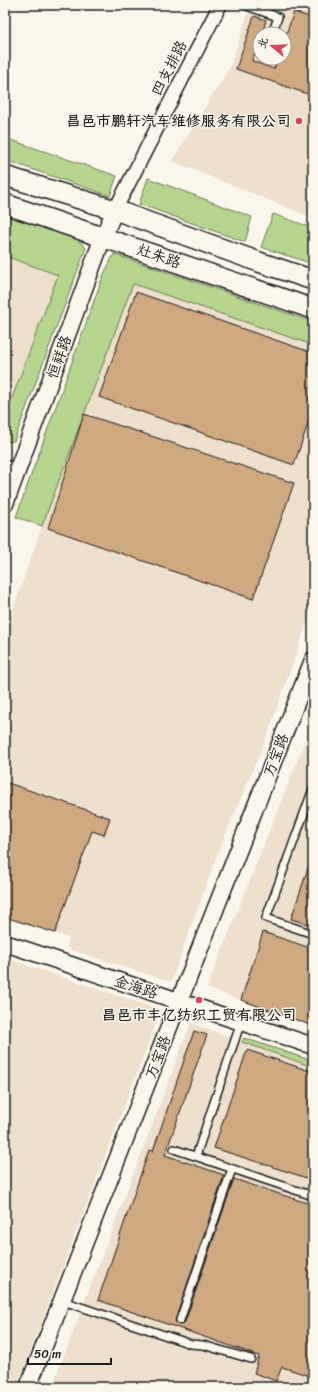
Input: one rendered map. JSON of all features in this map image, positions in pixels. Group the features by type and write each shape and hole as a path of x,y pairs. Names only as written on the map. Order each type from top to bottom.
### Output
{"main road":[{"name":"灶朱路","path":"5,176 115,210 313,280"},
{"name":"灶朱路","path":"5,204 313,309"}],"street":[{"name":"四支排路","path":"115,210 220,5"},
{"name":"恒祥路","path":"5,504 12,466 115,210"},
{"name":"万宝路","path":"28,1387 313,660"},
{"name":"金海路","path":"5,943 313,1046"}],"lane":[{"path":"244,5 278,17 275,26"},
{"path":"313,789 266,918 313,934"},
{"path":"196,1156 241,1021"},
{"path":"174,1149 313,1196"},
{"path":"180,1320 232,1169"},
{"path":"63,1301 191,1344 203,1345 250,1360"}],"shaded area":[{"path":"251,5 313,5 313,218 172,161 230,67"},
{"path":"5,256 58,275 5,417"},
{"path":"133,284 313,345 313,606 267,736 217,855 171,982 66,948 69,938 5,917 5,632 42,526"},
{"path":"313,721 313,1026 207,988"},
{"path":"5,958 161,1010 17,1387 5,1387"},
{"path":"191,1023 313,1067 313,1387 52,1387"}],"green space":[{"path":"5,138 117,176 110,196 5,160"},
{"path":"148,178 252,217 245,242 139,204"},
{"path":"5,213 74,236 86,248 14,441 5,442 5,417 58,275 5,256"},
{"path":"273,214 313,228 313,264 261,247"},
{"path":"114,254 313,322 313,345 133,284 42,526 16,517 103,276"},
{"path":"244,1038 313,1061 313,1067 242,1042"}],"building":[{"path":"294,12 313,18 313,96 236,69 254,16 266,20 264,26 252,26 252,66 266,66 274,69 275,66 292,66 292,26 289,26"},
{"path":"136,292 313,353 313,409 294,465 99,397"},
{"path":"84,414 294,483 253,599 48,528"},
{"path":"8,783 110,818 104,835 92,831 55,933 5,917 5,796"},
{"path":"311,859 313,859 313,926 291,919"},
{"path":"263,932 313,949 313,1026 241,1000"},
{"path":"194,1031 207,1035 165,1155 224,1175 175,1321 177,1324 181,1325 185,1322 234,1179 313,1205 313,1377 282,1367 276,1381 254,1373 259,1356 98,1300 149,1150 153,1151"},
{"path":"247,1050 313,1072 313,1180 214,1148"}],"place":[{"name":"昌邑市鹏轩汽车维修服务有限公司","path":"299,121"},
{"name":"昌邑市丰亿纺织工贸有限公司","path":"199,1000"}]}
